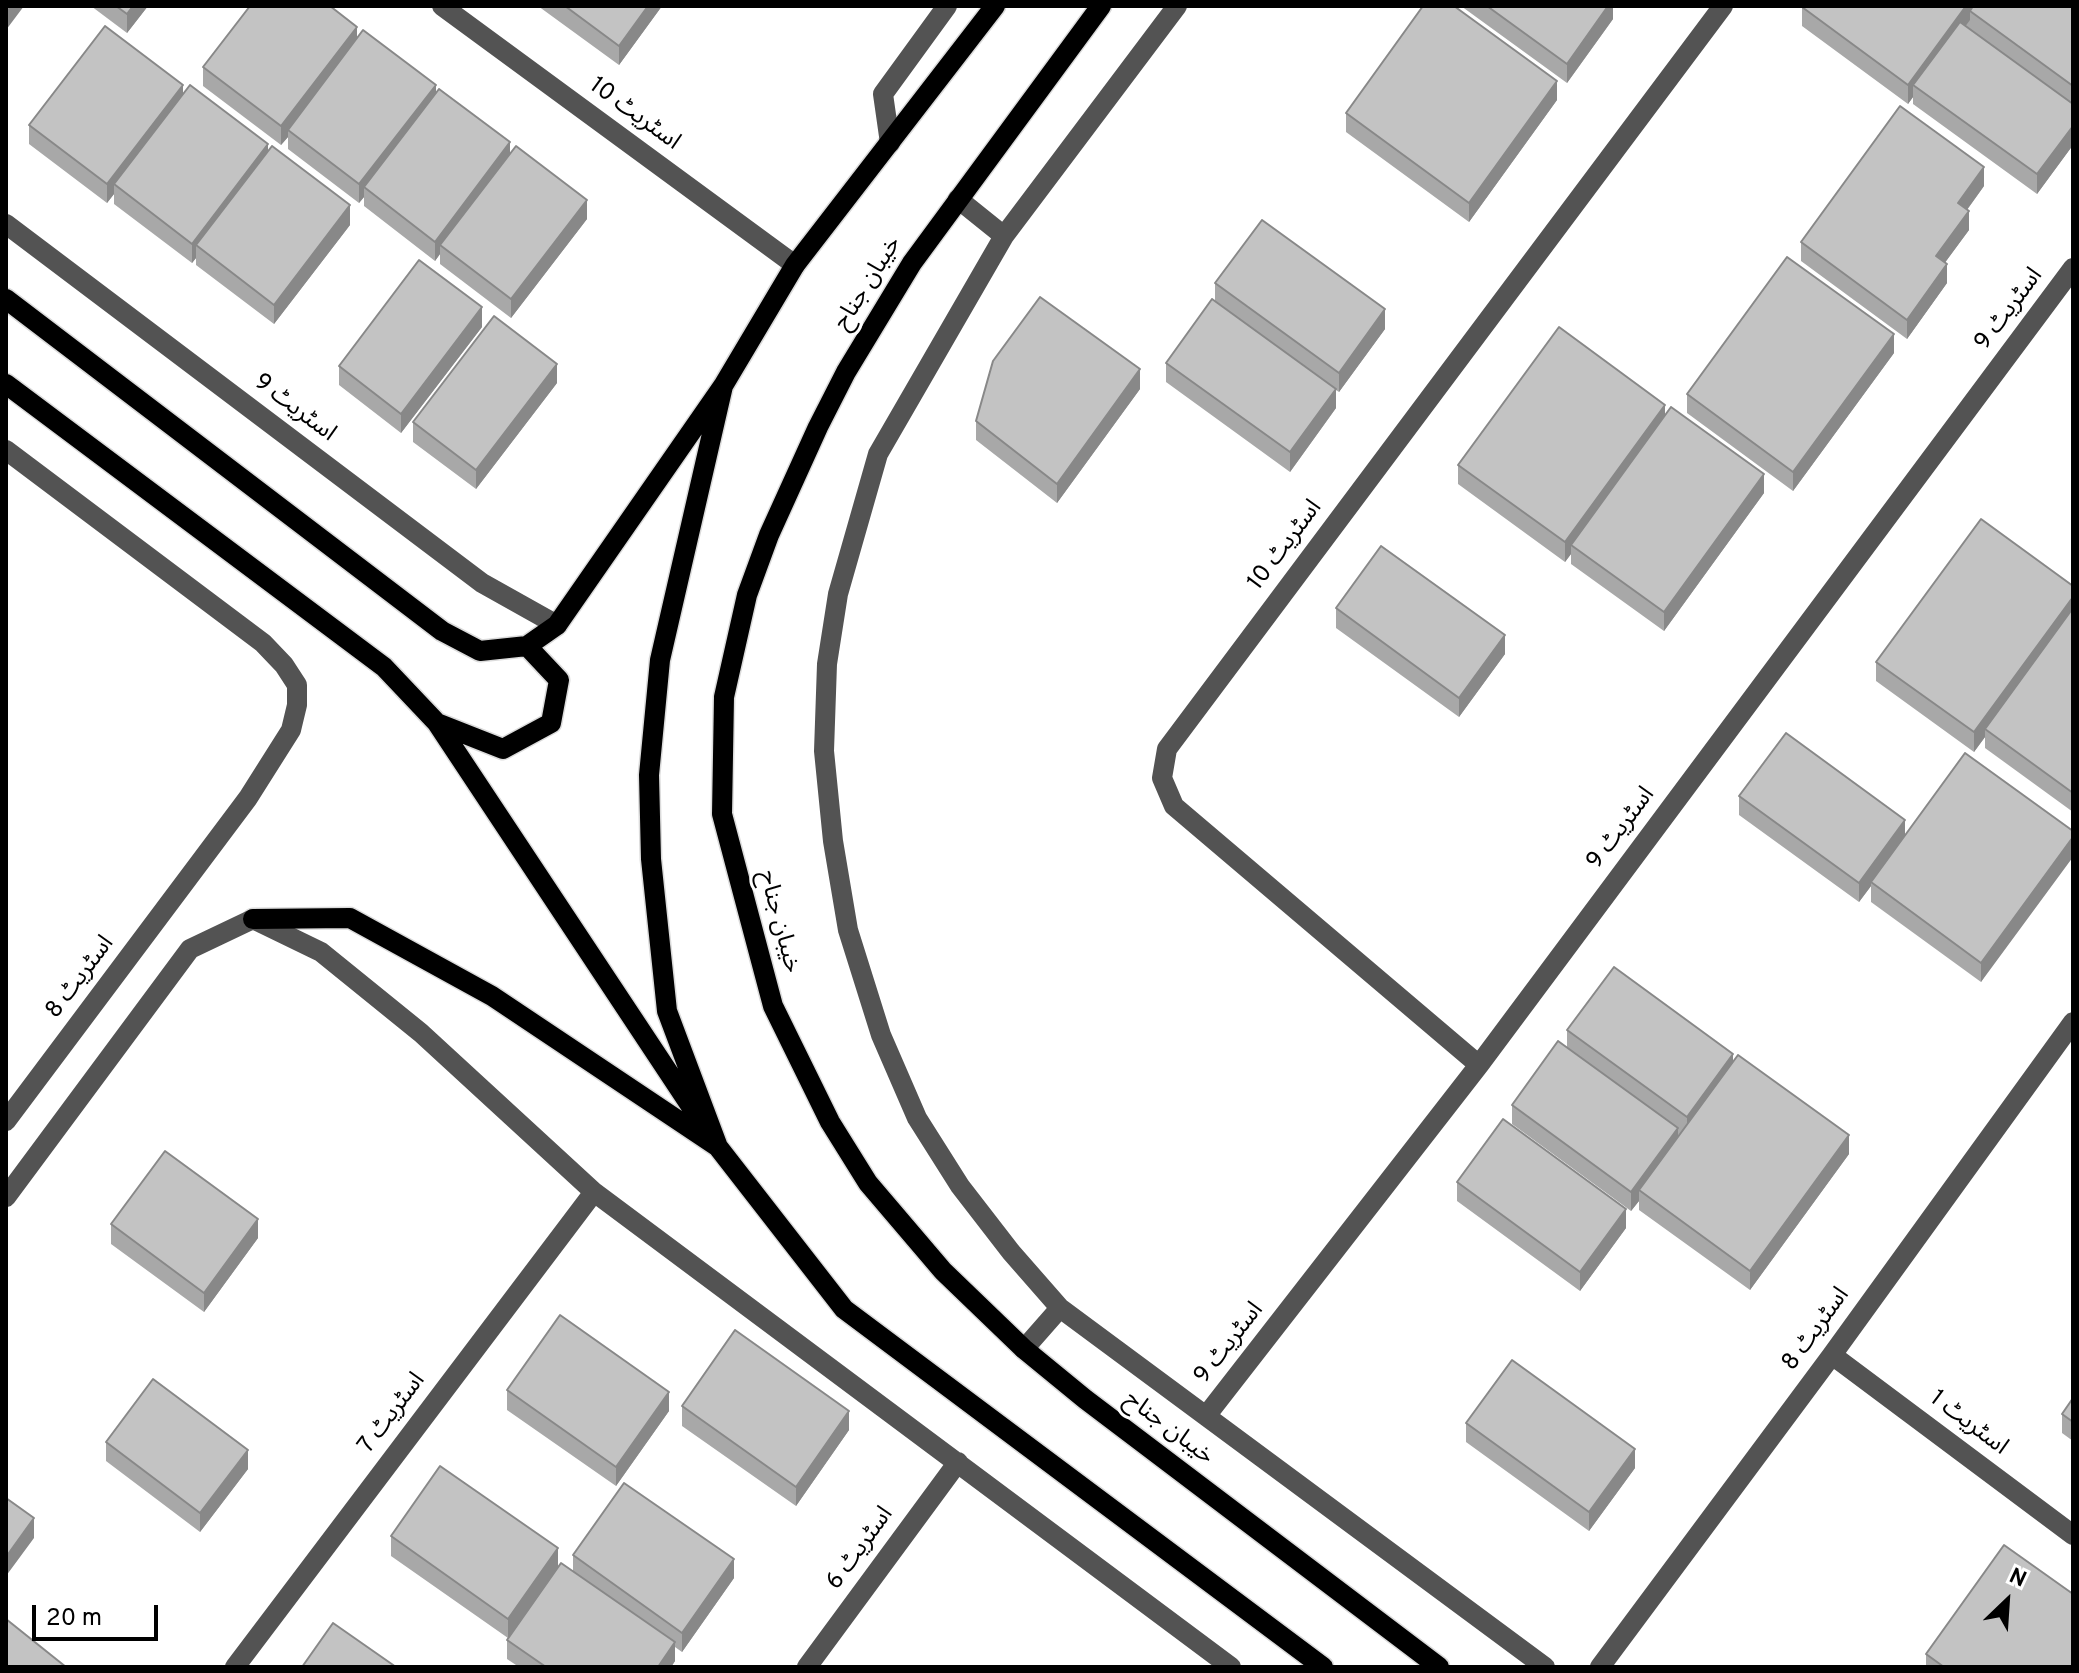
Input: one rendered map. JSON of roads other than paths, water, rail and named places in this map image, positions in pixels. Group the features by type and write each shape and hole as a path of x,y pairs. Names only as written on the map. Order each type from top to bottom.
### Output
{"main road":[{"path":"6,299 442,631 480,651 527,646 557,625 723,386 795,265 995,6"},
{"name":"خیبان جناح","path":"1101,6 912,263 846,372 805,454 769,535 747,595 724,697 722,814 773,1006 830,1122 868,1183 943,1271 1024,1349 1085,1399 1439,1667"},
{"path":"6,384 384,667 437,723 718,1147 844,1309 1323,1667"},
{"path":"718,1147 667,1011 651,859 649,775 660,660 723,386"},
{"path":"437,723 503,749 551,723 559,680 527,646"},
{"path":"253,919 350,918 492,996 718,1147"}],"street":[{"name":"اسٹریٹ 10","path":"442,6 795,265"},
{"path":"890,143 883,94 947,6"},
{"path":"1177,6 1004,236 878,454 838,594 827,664 824,751 833,841 848,930 881,1035 917,1118 960,1186 1060,1308 1545,1667"},
{"name":"اسٹریٹ 10","path":"1479,1065 1174,806 1162,778 1167,749 1723,6"},
{"path":"958,199 1004,236"},
{"name":"اسٹریٹ 9","path":"6,224 482,583 557,625"},
{"name":"اسٹریٹ 9","path":"1206,1416 1479,1065 2073,268"},
{"name":"اسٹریٹ 8","path":"6,450 263,643 284,665 297,685 297,705 291,730 248,798 6,1121"},
{"path":"6,1197 190,949 253,919 321,952 421,1033 594,1192 1231,1667"},
{"name":"اسٹریٹ 8","path":"1600,1667 1832,1355 2073,1022"},
{"name":"اسٹریٹ 7","path":"235,1667 594,1192"},
{"path":"1024,1349 1060,1308"},
{"name":"اسٹریٹ 1","path":"1832,1355 2073,1535"},
{"name":"اسٹریٹ 6","path":"807,1667 958,1462"}]}
